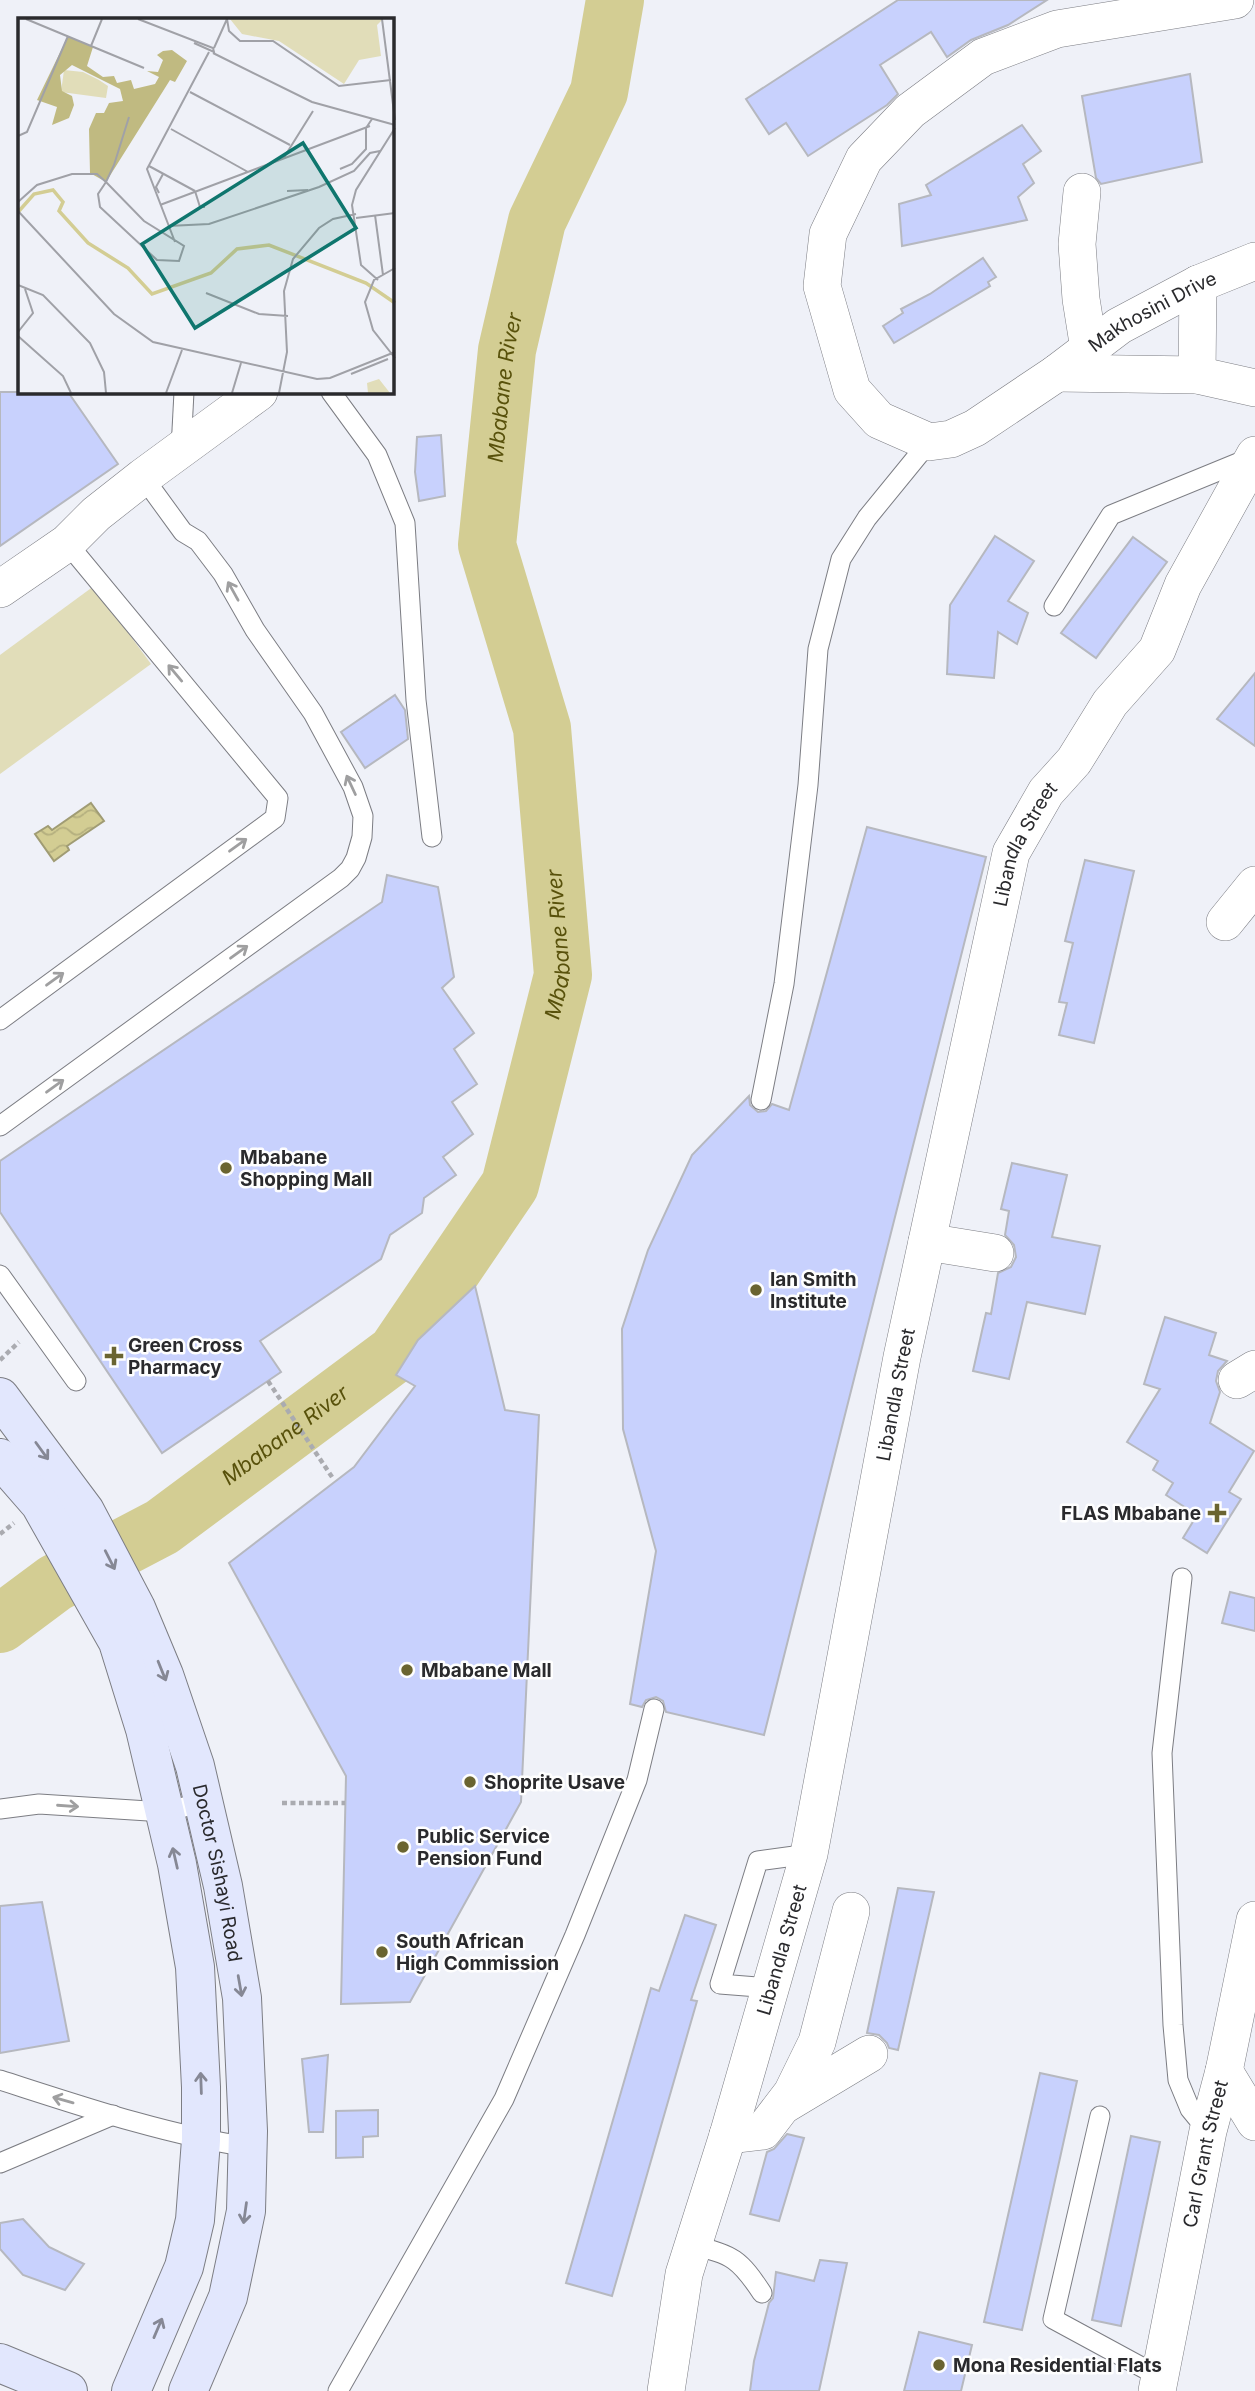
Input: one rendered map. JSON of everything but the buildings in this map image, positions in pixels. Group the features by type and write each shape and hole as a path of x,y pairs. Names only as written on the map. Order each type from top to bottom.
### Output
{"main road":[{"name":"Doctor Sishayi Road","path":"0,1397 85,1511 136,1608 195,1766 223,1886 242,1998 248,2147 246,2211 228,2297 188,2391"},
{"name":"Doctor Sishayi Road","path":"0,1458 40,1504 118,1642 145,1729 177,1864 195,1967 201,2087 201,2140 195,2220 184,2267 131,2391"},
{"path":"0,2363 68,2391"}],"street":[{"path":"929,442 879,420 852,390 822,286 828,234 864,159 910,111 983,57 1057,29 1235,0"},
{"path":"1082,192 1077,244 1081,299 1089,349"},
{"name":"Makhosini Drive","path":"929,442 951,439 975,428 1057,373 1119,326 1198,284 1255,261"},
{"path":"1196,375 1198,284"},
{"path":"1057,373 1196,375 1255,388"},
{"path":"0,589 67,543 96,514 256,394"},
{"name":"Libandla Street","path":"666,2391 684,2274 728,2134 809,1854 902,1357 1011,853 1046,792 1074,761 1110,703 1157,650 1183,585 1255,456"},
{"path":"1225,922 1255,885"},
{"path":"927,1242 995,1252"},
{"path":"728,2134 763,2131 792,2094 817,2042 851,1911"},
{"name":"Carl Grant Street","path":"1159,2384 1209,2131 1255,1920"},
{"path":"783,2105 869,2054"},
{"path":"1224,2071 1255,2122"}],"lane":[{"path":"181,449 184,394"},
{"path":"332,394 377,455 405,523 416,700 432,837"},
{"path":"761,1100 784,984 808,785 818,649 841,559 867,518 929,442"},
{"path":"1054,606 1111,515 1255,456"},
{"path":"0,1126 341,878 356,858 362,837 363,816 353,788 313,713 254,630 223,574 198,541 183,532 143,477"},
{"path":"0,1020 275,818 278,798 67,543"},
{"path":"0,1275 76,1381"},
{"path":"1182,1578 1162,1753 1172,2014 1178,2080 1190,2109 1209,2131"},
{"path":"338,2391 504,2099 575,1936 637,1780 654,1709"},
{"path":"0,1809 39,1804 164,1812 204,1801"},
{"path":"771,1988 720,1984 758,1861 809,1854"},
{"path":"0,2080 201,2140 248,2147"},
{"path":"0,2163 113,2115"},
{"path":"1100,2116 1053,2319 1159,2384"},
{"path":"693,2246 714,2249 744,2266 762,2293"}],"path":[{"path":"268,1381 334,1480"},
{"path":"282,1803 345,1803"}],"shaded area":[{"path":"94,586 151,664 0,774 0,655"}],"water":[{"path":"91,803 104,821 67,846 69,850 54,861 35,834 48,826 52,830"}],"waterway":[{"name":"Mbabane River","path":"0,1624 55,1583 162,1527 396,1353 510,1185 563,975 542,728 487,545 507,350 537,221 599,92 615,0"}],"place":[{"name":"Mbabane Shopping Mall","path":"226,1168"},
{"name":"Ian Smith Institute","path":"756,1290"},
{"name":"Green Cross Pharmacy","path":"114,1356"},
{"name":"FLAS Mbabane","path":"1217,1513"},
{"name":"Mbabane Mall","path":"407,1670"},
{"name":"Shoprite Usave","path":"470,1782"},
{"name":"Public Service Pension Fund","path":"403,1847"},
{"name":"South African High Commission","path":"382,1952"},
{"name":"Mona Residential Flats","path":"939,2365"}]}
